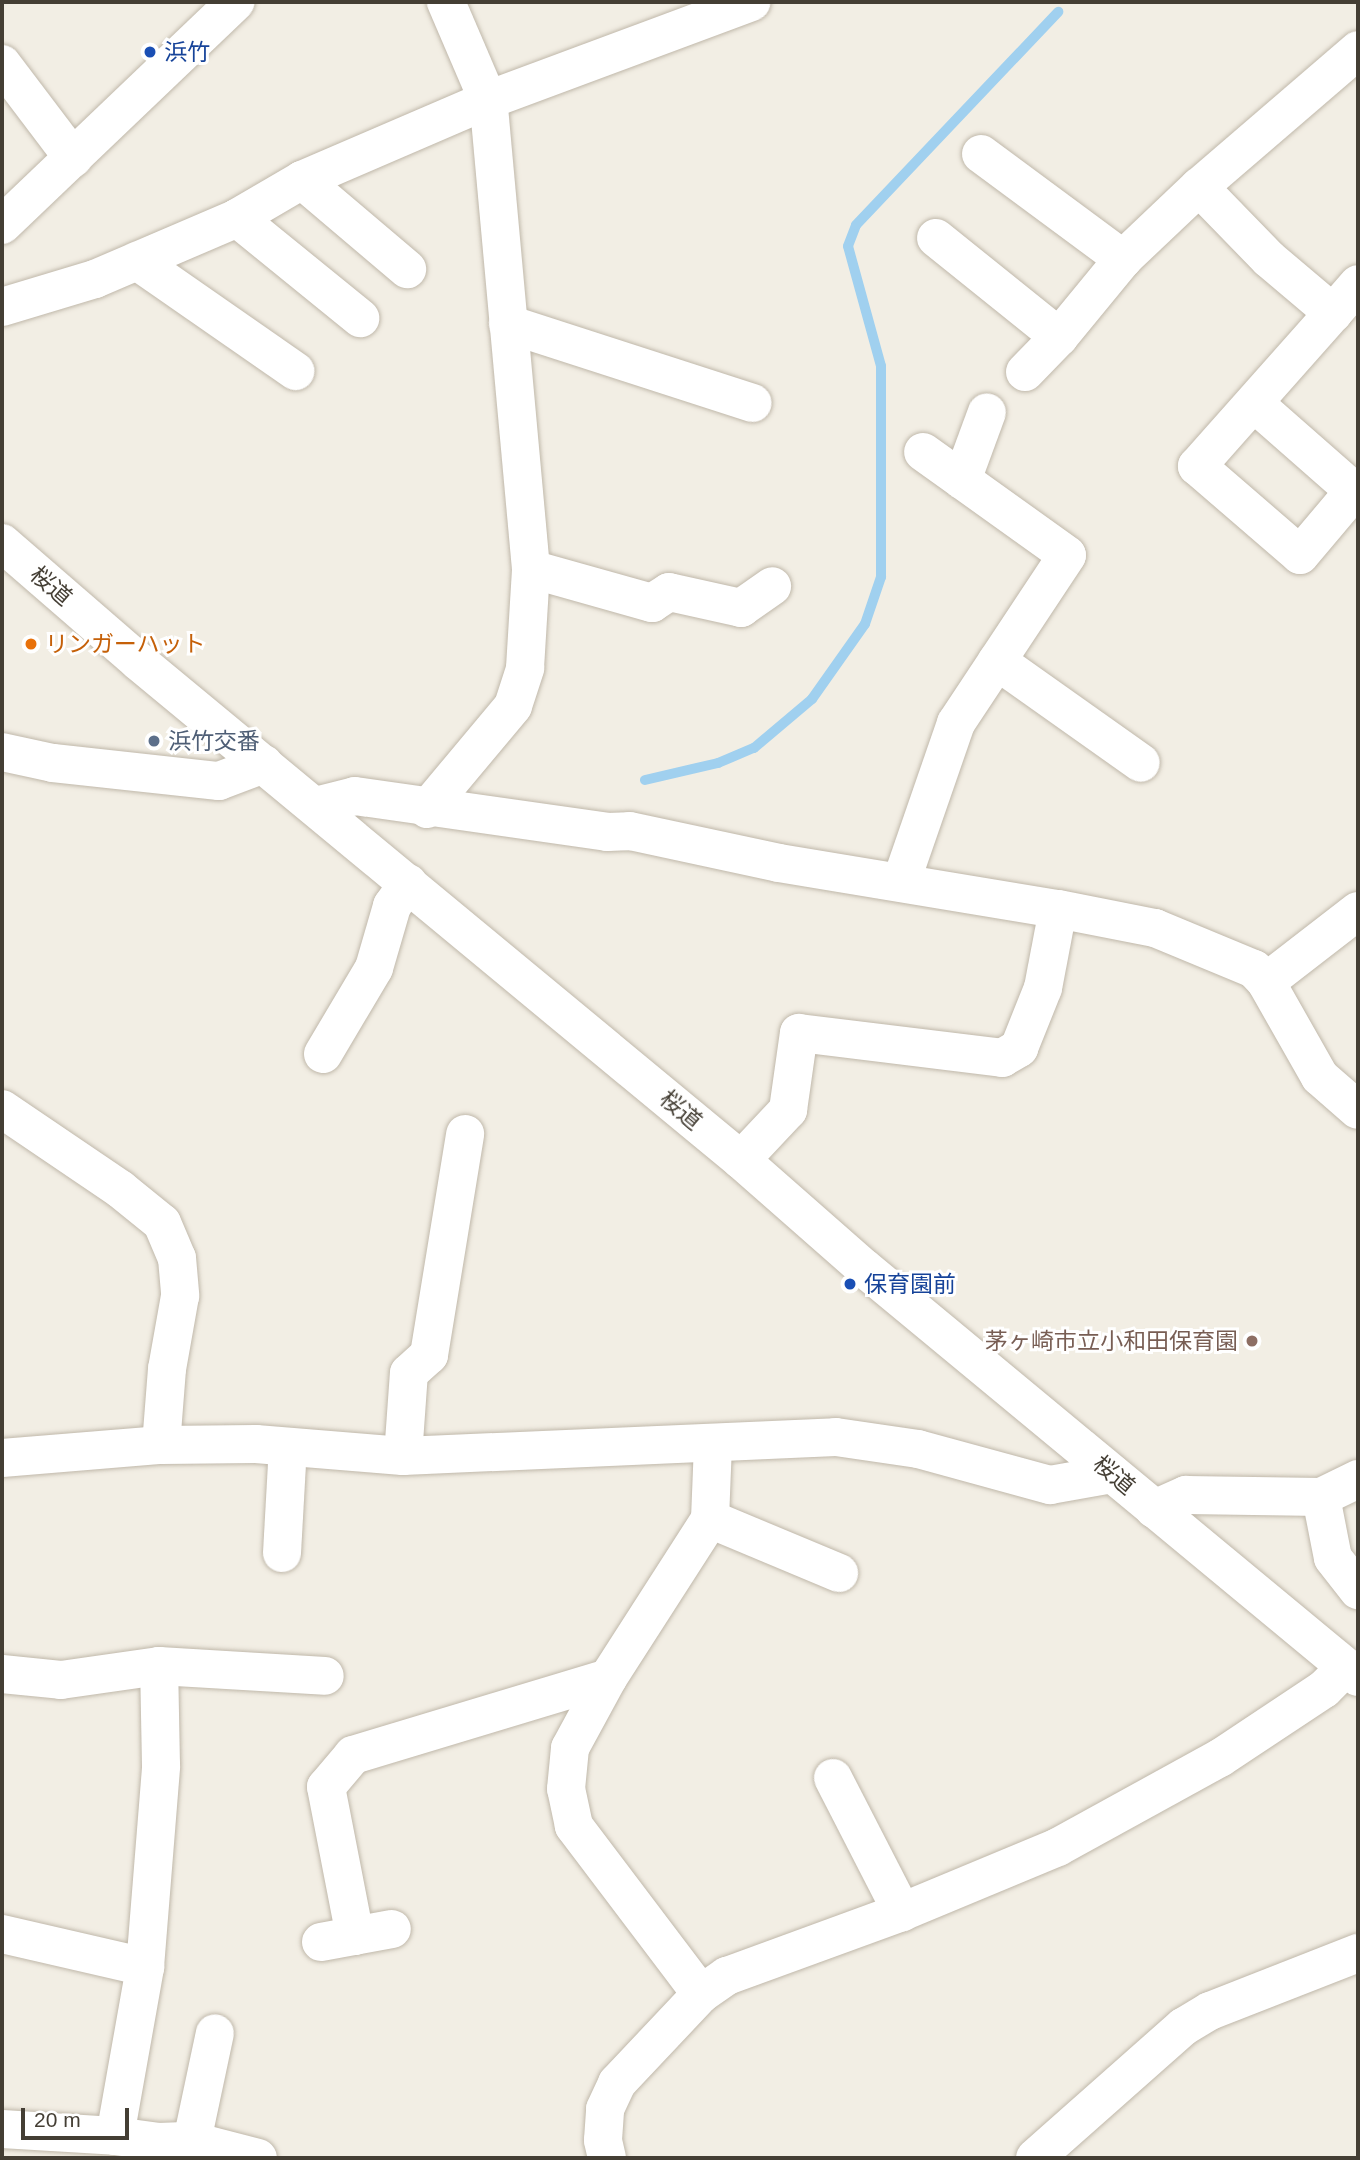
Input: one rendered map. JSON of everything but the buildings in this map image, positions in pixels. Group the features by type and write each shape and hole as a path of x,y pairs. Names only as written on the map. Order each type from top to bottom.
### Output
{"street":[{"path":"2,225 235,2"},
{"path":"427,809 513,706 525,668 531,569 488,100 446,2"},
{"path":"2,307 95,279 237,218 302,180 488,100 751,2"},
{"path":"1025,372 1059,337 1122,260 1199,187 1358,50"},
{"path":"2,64 73,158"},
{"path":"981,154 1122,260"},
{"path":"302,180 407,269"},
{"path":"1199,187 1269,259 1333,313"},
{"path":"237,218 360,318"},
{"path":"936,238 1059,337"},
{"path":"137,261 295,371"},
{"path":"1254,403 1358,284"},
{"path":"508,324 753,403"},
{"path":"962,480 987,412"},
{"path":"901,882 956,723 1067,555 923,452"},
{"name":"桜道","path":"2,543 138,661 741,1160 864,1268 1352,1672"},
{"path":"531,569 652,603 669,592 741,608 772,586"},
{"path":"997,661 1141,763"},
{"path":"2,752 53,763 219,781 264,764"},
{"path":"316,807 355,796 427,809 607,832 630,831 779,863 1058,909 1155,928 1254,969 1266,982 1320,1077 1358,1110"},
{"path":"323,1054 374,968 392,905 408,883"},
{"path":"741,1160 788,1110 799,1033 1002,1058 1019,1048 1044,988 1058,909"},
{"path":"1266,982 1358,911"},
{"path":"2,1109 120,1189 162,1223 177,1258 180,1296 167,1369 161,1445"},
{"path":"403,1456 410,1373 429,1355 465,1134"},
{"path":"2,1458 161,1445 256,1444 403,1456 836,1437 918,1449 1050,1485 1080,1482 1112,1474"},
{"path":"701,1994 574,1826 566,1790 570,1748 608,1678 710,1519 713,1444"},
{"path":"282,1553 288,1447"},
{"path":"1154,1509 1185,1495 1321,1497 1358,1479"},
{"path":"1321,1497 1333,1558 1358,1590"},
{"path":"710,1519 839,1573"},
{"path":"2,1674 61,1681 159,1666 325,1676"},
{"path":"115,2136 145,1967 161,1766 159,1666"},
{"path":"607,2158 603,2140 605,2109 617,2082 701,1994 727,1976 902,1912 1058,1847 1220,1758 1352,1672"},
{"path":"392,1929 338,1939 326,1787 353,1755 608,1678"},
{"path":"832,1778 902,1912"},
{"path":"2,1934 145,1967"},
{"path":"1035,2158 1182,2027 1210,2011 1358,1954"},
{"path":"192,2141 215,2033"},
{"path":"2,2129 115,2136 158,2143 192,2141 258,2158"}],"waterway":[{"path":"645,780 718,763 754,748 812,699 865,624 881,577 881,366 848,246 856,225 1058,12"}],"place":[{"name":"浜竹","path":"150,52"},
{"name":"リンガーハット","path":"31,644"},
{"name":"浜竹交番","path":"154,741"},
{"name":"保育園前","path":"850,1284"},
{"name":"茅ヶ崎市立小和田保育園","path":"1252,1341"}]}
